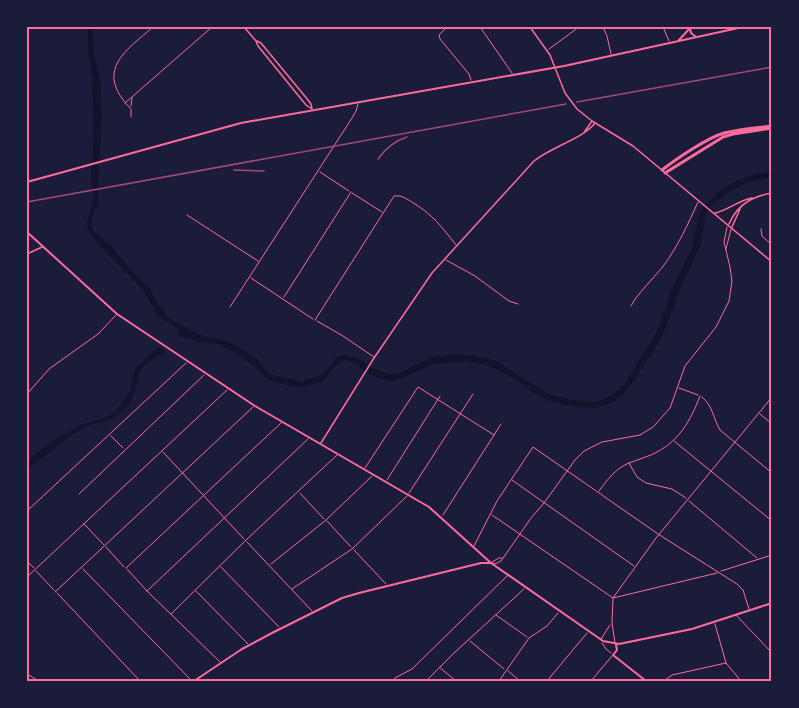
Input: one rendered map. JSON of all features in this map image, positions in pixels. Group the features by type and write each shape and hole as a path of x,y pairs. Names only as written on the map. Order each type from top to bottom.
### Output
{"highway":[{"path":"664,172 720,135 732,131 772,127"}],"main road":[{"path":"27,182 241,123 556,67 743,27"},
{"path":"678,41 691,28"},
{"path":"691,28 691,33 696,37"},
{"path":"27,232 117,314 255,406 429,507 491,563 601,640 616,645 692,629 772,603"},
{"path":"193,681 249,645 349,596 480,563 491,563"},
{"path":"616,645 617,650 613,655 646,681"}],"street":[{"path":"131,108 119,93 115,67 124,52 153,27"},
{"path":"125,103 212,27"},
{"path":"244,27 312,110"},
{"path":"447,27 439,35 440,39 469,74 472,82"},
{"path":"480,27 513,74"},
{"path":"530,27 547,50 565,93 578,108 592,121 633,146 772,262"},
{"path":"569,27 572,32"},
{"path":"547,50 579,27"},
{"path":"603,27 611,56"},
{"path":"663,27 670,43"},
{"path":"256,41 270,53 311,104 312,110"},
{"path":"266,56 270,53"},
{"path":"284,78 288,76"},
{"path":"131,117 132,96"},
{"path":"230,307 354,114 357,102"},
{"path":"585,132 592,121"},
{"path":"321,444 423,284 444,259 534,161 588,131 596,123"},
{"path":"318,171 383,213"},
{"path":"283,298 351,192"},
{"path":"713,212 720,213 735,203 772,193"},
{"path":"315,320 394,196 402,196 431,215 456,245"},
{"path":"491,563 501,561 519,534 583,452 602,442 640,435 653,427 670,408 688,361 716,327 729,301 732,281 724,238 734,213 753,197"},
{"path":"631,306 634,299 657,275 672,254 699,200"},
{"path":"726,251 728,238 741,207"},
{"path":"187,214 260,262"},
{"path":"761,229 762,236 772,245"},
{"path":"27,254 43,246"},
{"path":"444,259 475,276 509,301 518,304"},
{"path":"249,277 374,358"},
{"path":"27,394 57,361 98,334 117,314"},
{"path":"27,511 188,361"},
{"path":"78,494 206,374"},
{"path":"364,469 418,387 495,435"},
{"path":"27,577 229,388"},
{"path":"678,388 700,396 710,405 720,430 772,473"},
{"path":"292,589 352,549 408,495 473,394"},
{"path":"386,482 440,396"},
{"path":"598,493 618,468 651,455 674,441 689,422 700,396"},
{"path":"616,645 612,623 613,598 658,534 772,397"},
{"path":"56,592 255,406"},
{"path":"759,413 772,424"},
{"path":"126,568 282,422"},
{"path":"442,517 501,424"},
{"path":"110,435 124,450"},
{"path":"147,591 310,438"},
{"path":"674,441 772,521"},
{"path":"473,548 497,501 533,447 658,534 741,587 749,610"},
{"path":"162,450 314,612"},
{"path":"171,614 338,454"},
{"path":"628,463 637,477 646,483 672,489 687,499 759,559"},
{"path":"269,565 326,520 374,475"},
{"path":"511,480 635,567"},
{"path":"298,492 387,586"},
{"path":"491,513 613,598 719,572 772,555"},
{"path":"84,524 147,591 221,663"},
{"path":"27,561 140,681"},
{"path":"220,566 281,628"},
{"path":"82,568 193,681"},
{"path":"393,681 412,669 508,575"},
{"path":"426,681 525,587"},
{"path":"195,590 249,645"},
{"path":"499,681 529,638 547,626 559,611"},
{"path":"495,614 529,638"},
{"path":"735,615 772,653"},
{"path":"714,622 726,663 739,680"},
{"path":"591,681 613,655 601,640 612,623"},
{"path":"547,681 588,631"},
{"path":"469,640 520,681"},
{"path":"664,681 672,675 726,663"},
{"path":"439,667 456,681"},
{"path":"27,674 39,681"}],"shaded area":[{"path":"88,27 94,27 93,49 100,80 102,118 98,202 92,218 95,233 112,247 132,272 150,288 158,304 169,318 199,335 223,340 236,346 257,359 273,375 302,382 323,374 337,357 342,355 355,357 374,369 391,375 432,357 456,354 496,361 548,394 571,400 593,402 608,397 626,382 658,330 671,291 692,248 702,209 718,192 736,181 756,174 772,172 772,177 745,183 711,205 705,217 701,244 681,287 661,340 629,388 615,401 596,408 576,407 549,401 499,370 466,361 433,364 401,379 389,381 371,375 350,361 343,360 321,382 301,387 290,386 268,380 250,363 231,350 218,344 185,339 178,334 179,330 158,316 143,290 91,236 87,226 94,199 91,182 94,124"},
{"path":"159,347 166,352 151,360 140,371 132,399 120,414 73,434 27,468 27,461 50,443 80,425 105,418 116,411 130,392 136,368"}],"railway":[{"path":"577,102 772,67"},
{"path":"27,202 566,104"},
{"path":"378,159 391,145 407,137"},
{"path":"234,170 264,171"}]}
